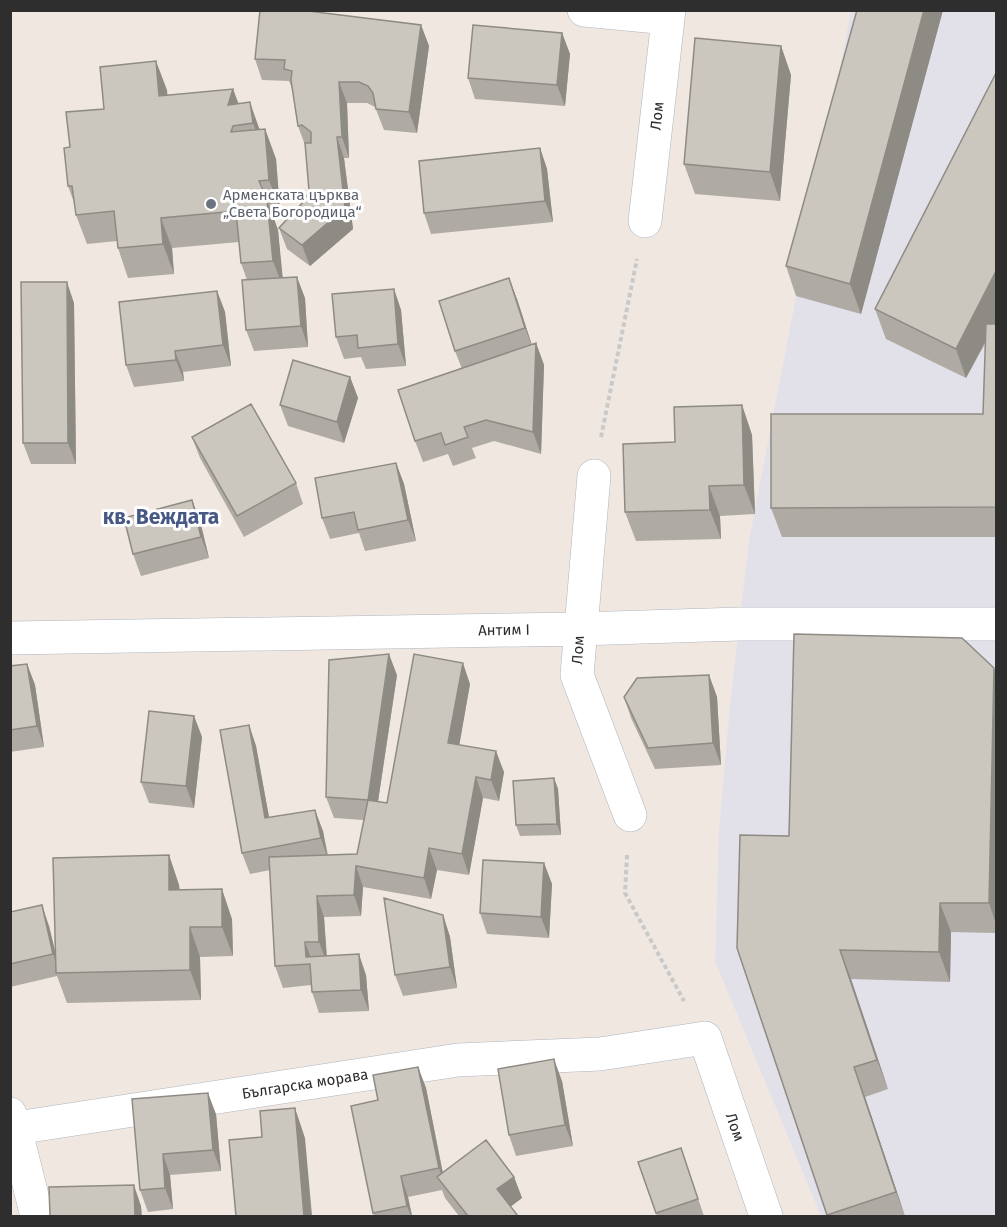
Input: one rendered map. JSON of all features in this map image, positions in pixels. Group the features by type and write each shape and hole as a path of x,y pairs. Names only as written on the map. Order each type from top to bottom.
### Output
{"street":[{"path":"584,10 668,14"},
{"name":"Лом","path":"645,221 668,14"},
{"name":"Лом","path":"594,476 579,629 577,675 630,815"},
{"name":"Антим I","path":"10,638 579,629 740,624 996,624"},
{"name":"Лом","path":"705,1038 766,1216"},
{"name":"Българска морава","path":"12,1124 458,1060 600,1054 705,1038"},
{"path":"12,1124 37,1216"}],"path":[{"path":"594,476 645,221"},
{"path":"630,815 625,893 705,1038"}],"shaded area":[{"path":"851,11 996,11 996,1216 821,1216 715,961 719,831 730,705 749,541"}],"building":[{"path":"260,10 300,10 421,25 409,112 376,109 373,93 368,86 359,82 339,82 342,137 337,137 345,208 302,245 279,228 305,200 309,191 305,143 311,143 311,132 302,125 298,126 291,80 292,71 284,69 285,60 255,59"},
{"path":"857,10 924,10 850,284 786,266"},
{"path":"473,25 562,33 557,85 468,78"},
{"path":"695,38 781,46 770,172 684,164"},
{"name":"Арменската църква „Света Богородица“","path":"156,61 159,96 233,89 228,105 250,102 253,123 233,126 231,132 265,129 269,180 259,181 267,200 273,261 241,263 236,211 161,218 163,244 118,248 114,211 76,215 72,186 68,186 64,148 70,147 66,112 104,109 100,67"},
{"path":"996,73 996,271 956,349 875,309"},
{"path":"540,148 545,201 424,213 419,161"},
{"path":"297,277 301,326 246,330 242,280"},
{"path":"509,278 525,328 455,351 439,301"},
{"path":"21,282 67,282 68,443 23,443"},
{"path":"394,289 398,344 358,348 357,335 336,337 332,294"},
{"path":"217,291 223,345 175,351 176,360 126,365 119,302"},
{"path":"986,324 996,324 996,507 771,508 771,414 983,414"},
{"path":"536,343 533,432 486,420 464,427 468,437 445,445 441,433 415,441 398,390"},
{"path":"293,360 350,377 337,422 280,405"},
{"path":"251,404 296,483 237,516 192,437"},
{"path":"742,405 744,485 709,486 710,510 625,512 623,444 675,442 674,407"},
{"path":"396,463 408,520 358,530 354,512 322,518 315,478"},
{"path":"192,500 201,537 133,554 124,518"},
{"path":"794,634 962,638 994,668 989,903 940,903 939,952 840,950 877,1060 854,1067 896,1192 827,1215 737,948 740,835 789,836"},
{"path":"389,654 368,800 326,797 329,660"},
{"path":"414,654 463,663 448,743 496,751 491,780 476,777 462,854 429,848 424,878 356,866 354,895 317,896 319,942 305,942 306,957 359,954 361,990 312,992 310,964 275,966 269,857 357,854 368,800 387,803"},
{"path":"27,664 37,726 10,730 10,666"},
{"path":"709,675 713,743 648,748 624,697 637,678"},
{"path":"149,711 194,716 186,786 141,782"},
{"path":"249,725 265,818 315,810 321,838 242,853 220,730"},
{"path":"554,778 557,824 516,825 513,781"},
{"path":"169,855 169,890 222,889 222,927 190,927 190,970 56,973 53,858"},
{"path":"483,860 544,863 541,917 480,913"},
{"path":"384,898 443,915 450,967 395,975"},
{"path":"42,905 53,954 10,964 10,912"},
{"path":"554,1059 565,1125 509,1135 498,1069"},
{"path":"418,1067 439,1168 401,1176 407,1206 373,1213 351,1106 378,1100 373,1075"},
{"path":"208,1093 213,1150 163,1154 165,1188 140,1190 132,1099"},
{"path":"295,1108 304,1216 236,1216 229,1140 262,1137 260,1111"},
{"path":"486,1140 514,1177 497,1189 518,1216 468,1216 437,1177"},
{"path":"681,1148 698,1199 656,1213 638,1162"},
{"path":"134,1185 135,1216 50,1216 49,1187"}],"place":[{"name":"Арменската църква „Света Богородица“","path":"211,204"}],"district":[{"name":"кв. Веждата","path":"161,517"}]}
